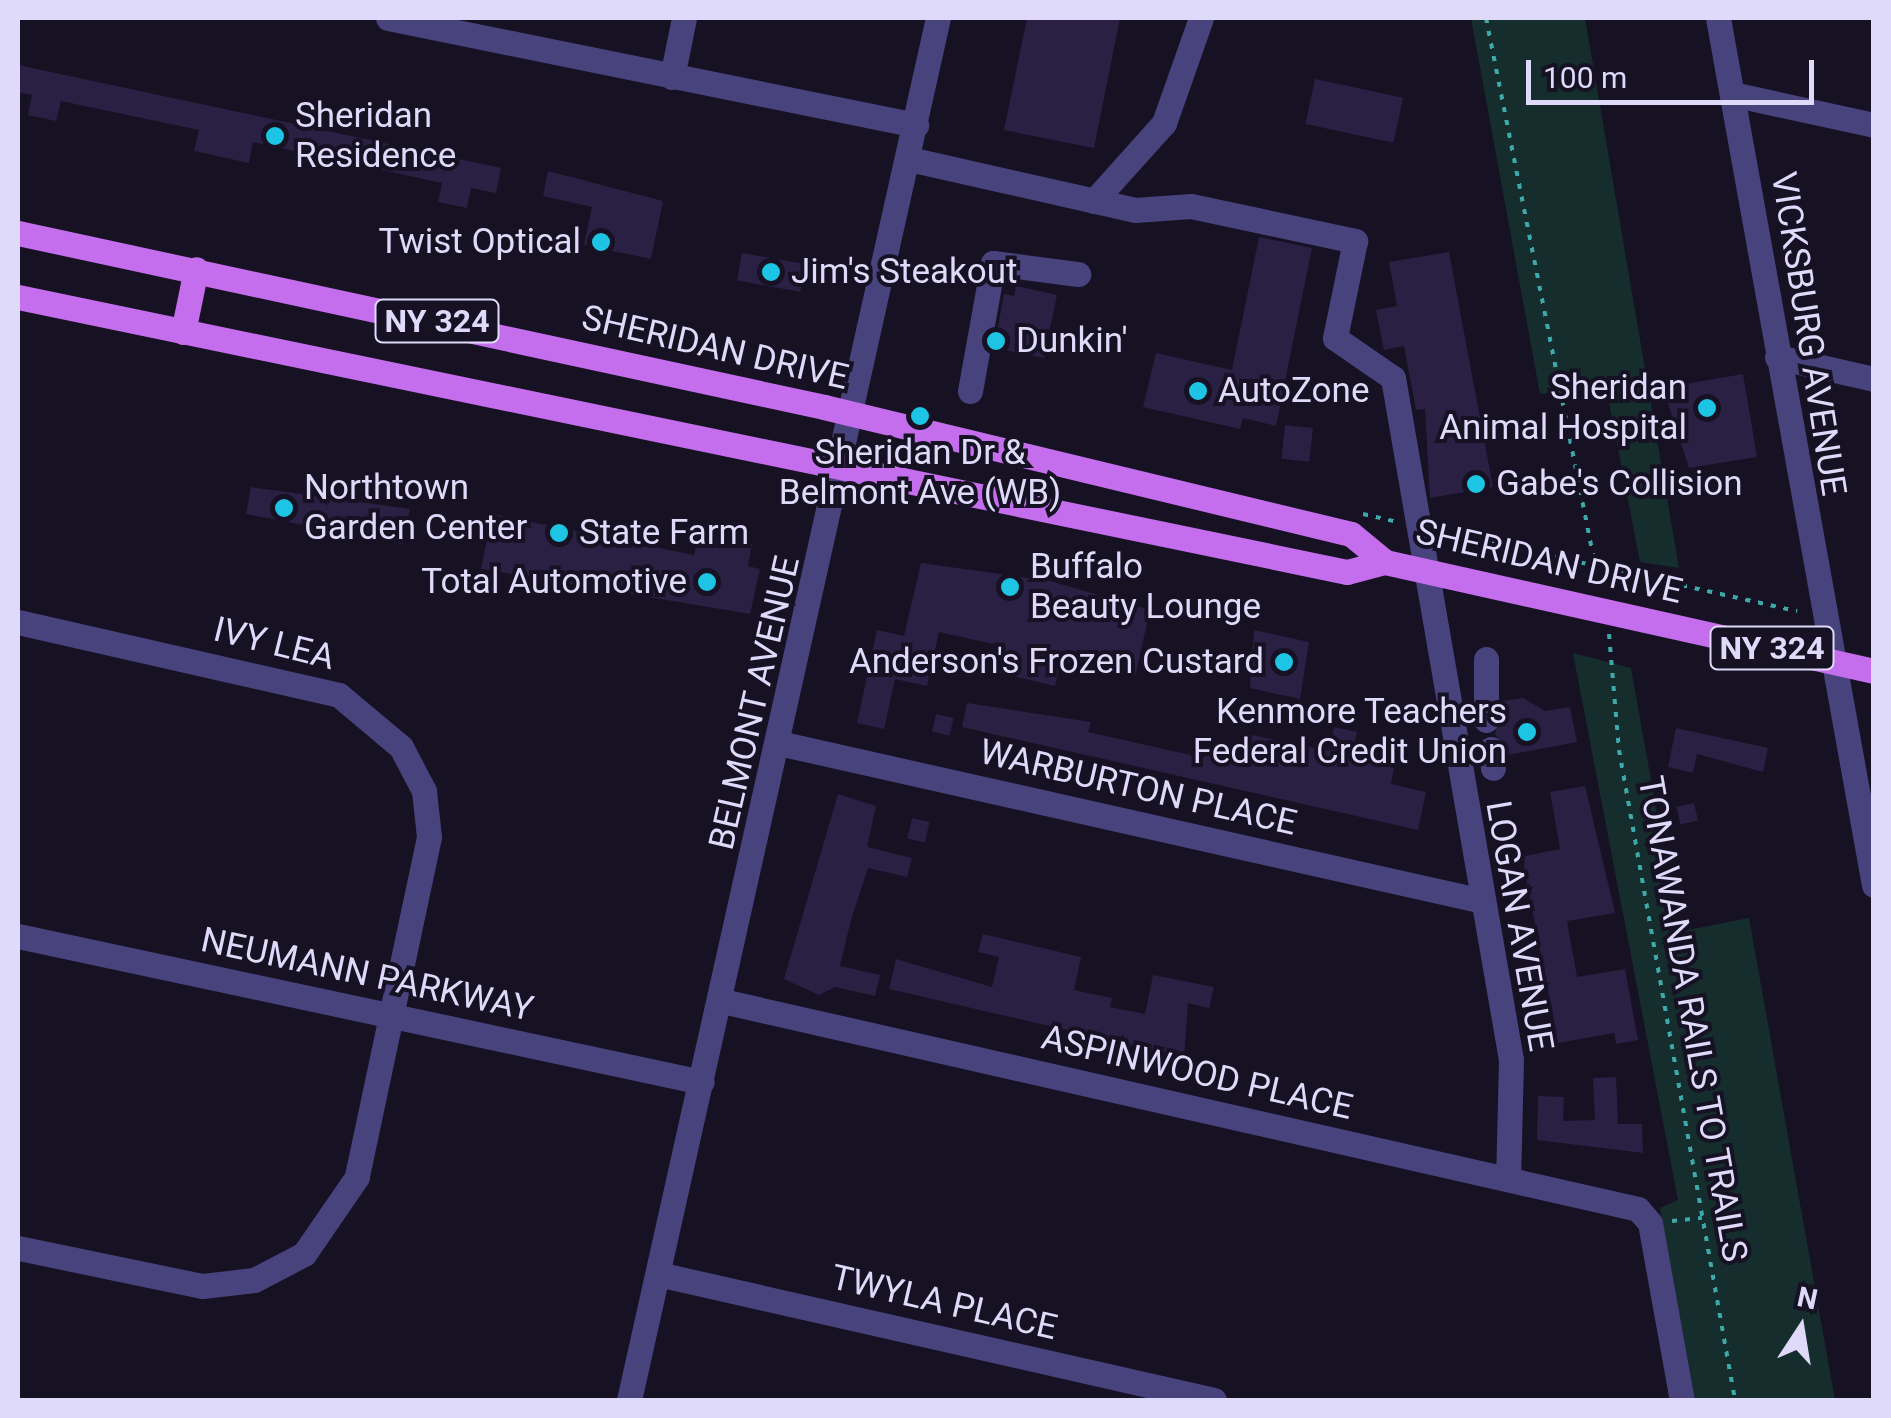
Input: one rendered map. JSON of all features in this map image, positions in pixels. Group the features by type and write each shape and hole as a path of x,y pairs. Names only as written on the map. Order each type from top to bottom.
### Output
{"main road":[{"name":"SHERIDAN DRIVE","path":"18,233 855,416 1351,534 1385,562 1874,671"},
{"path":"183,332 196,269"},
{"name":"SHERIDAN DRIVE","path":"18,297 1347,572 1385,562"}],"street":[{"path":"672,78 684,18"},
{"name":"BELMONT AVENUE","path":"628,1400 844,468 938,18"},
{"path":"909,159 1094,201 1164,123 1201,18"},
{"name":"VICKSBURG AVENUE","path":"1718,18 1830,661 1874,885"},
{"path":"404,19 916,126"},
{"path":"1732,94 1874,126"},
{"name":"LOGAN AVENUE","path":"1094,201 1135,210 1192,206 1355,241 1335,338 1393,378 1420,570 1478,900 1511,1060 1508,1179"},
{"path":"970,391 993,263 1078,274"},
{"path":"1777,357 1874,379"},
{"name":"IVY LEA","path":"18,622 314,686 383,726 412,766 429,814 392,1016 346,1204 282,1268 202,1286 18,1248"},
{"path":"1486,660 1486,720"},
{"name":"WARBURTON PLACE","path":"782,744 1478,900"},
{"name":"NEUMANN PARKWAY","path":"18,936 702,1082"},
{"name":"ASPINWOOD PLACE","path":"722,1001 1638,1209 1650,1223"},
{"path":"1650,1223 1682,1400"},
{"name":"TWYLA PLACE","path":"658,1274 1214,1400"}],"path":[{"path":"1486,18 1597,574"},
{"name":"TONAWANDA RAILS TO TRAILS","path":"1611,646 1619,750 1734,1400"},
{"path":"1650,1223 1702,1218"}],"green space":[{"path":"1471,18 1585,18 1679,568 1640,562 1606,387 1540,394"},
{"path":"1573,653 1631,668 1678,932 1749,918 1835,1400 1695,1400 1660,1208 1678,1200"}],"building":[{"path":"1027,18 1120,18 1094,148 1004,130"},
{"name":"Sheridan Residence","path":"18,65 501,168 496,193 471,188 467,208 438,202 442,183 253,142 249,163 194,151 199,130 61,101 56,121 28,115 32,95 18,92"},
{"path":"1315,79 1403,98 1393,143 1305,124"},
{"path":"548,171 663,201 651,259 584,245 592,207 543,196"},
{"path":"1259,237 1312,248 1276,426 1243,418 1240,429 1143,407 1156,353 1232,370"},
{"path":"1449,252 1493,487 1430,498 1425,409 1416,410 1404,346 1384,350 1376,310 1397,306 1389,262"},
{"name":"Jim's Steakout","path":"742,253 805,264 800,292 737,281"},
{"path":"1016,286 1057,295 1044,358 994,348 1004,294 1014,296"},
{"name":"Sheridan Animal Hospital","path":"1743,374 1757,457 1689,468 1663,388"},
{"path":"1285,425 1313,428 1309,462 1281,459"},
{"path":"251,487 410,509 403,544 246,514"},
{"path":"492,514 694,555 699,533 752,544 748,566 760,569 750,614 481,569"},
{"path":"921,563 1050,581 1150,610 1135,677 1061,661 1055,686 992,671 998,645 939,632 927,686 895,679 884,729 857,723 877,630 904,636"},
{"name":"Anderson's Frozen Custard","path":"1254,630 1309,642 1300,699 1250,688"},
{"name":"Kenmore Teachers Federal Credit Union","path":"1523,698 1545,711 1570,707 1577,742 1508,755 1495,734 1502,701"},
{"path":"967,703 1091,722 1088,732 1204,758 1206,748 1248,757 1252,735 1329,751 1334,727 1357,732 1351,759 1394,768 1391,784 1426,792 1418,830 962,727"},
{"path":"936,714 954,718 949,736 932,732"},
{"path":"1676,728 1768,748 1763,772 1697,754 1693,773 1668,767"},
{"path":"1585,786 1615,913 1567,921 1577,977 1625,969 1638,1040 1616,1044 1614,1033 1558,1043 1524,867 1525,856 1560,849 1550,792"},
{"path":"838,794 876,806 867,847 912,858 907,877 868,868 851,920 840,966 880,975 875,996 835,987 819,995 784,979"},
{"path":"1694,803 1698,821 1681,825 1676,807"},
{"path":"912,818 930,822 925,843 907,838"},
{"path":"983,934 1081,957 1074,990 1112,998 1110,1007 1145,1014 1153,975 1214,987 1209,1008 1188,1003 1184,1057 889,989 896,959 992,987 999,957 978,952"},
{"path":"1616,1077 1618,1124 1642,1124 1643,1153 1537,1140 1538,1096 1564,1097 1563,1121 1595,1120 1593,1078"}],"place":[{"name":"Sheridan Residence","path":"275,136"},
{"name":"Twist Optical","path":"601,242"},
{"name":"Jim's Steakout","path":"771,272"},
{"name":"Dunkin'","path":"996,341"},
{"name":"AutoZone","path":"1198,391"},
{"name":"Sheridan Animal Hospital","path":"1707,408"},
{"name":"Sheridan Dr & Belmont Ave (WB)","path":"920,416"},
{"name":"Gabe's Collision","path":"1476,484"},
{"name":"Northtown Garden Center","path":"284,508"},
{"name":"State Farm","path":"559,533"},
{"name":"Total Automotive","path":"707,582"},
{"name":"Buffalo Beauty Lounge","path":"1010,587"},
{"name":"Anderson's Frozen Custard","path":"1284,662"},
{"name":"Kenmore Teachers Federal Credit Union","path":"1527,732"}]}
